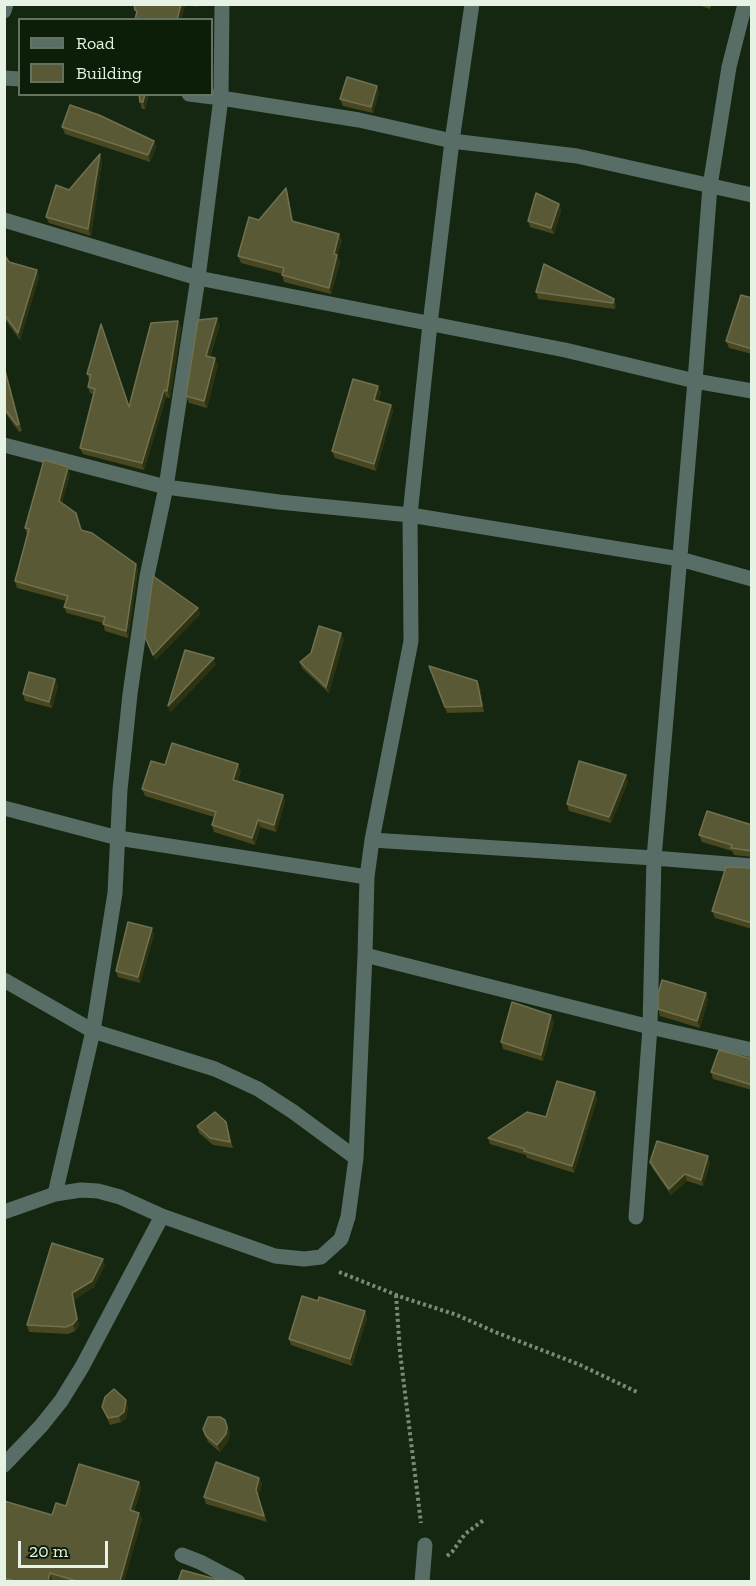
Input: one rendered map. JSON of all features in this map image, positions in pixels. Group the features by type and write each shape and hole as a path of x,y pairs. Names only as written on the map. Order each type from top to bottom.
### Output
{"street":[{"path":"4,11 6,4"},
{"path":"55,1194 93,1031 115,893 120,790 130,694 147,576 166,487 198,278 220,98 222,4"},
{"path":"4,1212 55,1194 81,1190 98,1191 120,1197 162,1216 275,1256 304,1259 321,1257 341,1239 348,1216 356,1158 367,877 372,840 411,641 410,515 452,141 472,4"},
{"path":"636,1217 650,1027 654,858 710,186 729,67 745,4"},
{"path":"204,96 359,120 452,141 577,156 752,195"},
{"path":"4,220 198,278 565,350 695,381 752,391"},
{"path":"4,446 166,487 410,515 680,559 752,579"},
{"path":"4,808 118,838 367,877"},
{"path":"372,840 752,866"},
{"path":"365,956 752,1050"},
{"path":"4,980 93,1031 215,1069 258,1089 356,1158"},
{"path":"4,1465 61,1401 82,1367 162,1216"},
{"path":"422,1581 425,1545"},
{"path":"182,1555 238,1581"}],"path":[{"path":"304,1259 396,1295 457,1315 578,1364 637,1392"},
{"path":"396,1295 400,1352 422,1532 429,1555 441,1560 452,1552 465,1534 485,1519"}],"building":[{"path":"134,4 181,4 178,18 135,18 137,11"},
{"path":"347,77 377,86 371,107 340,99"},
{"path":"139,96 144,96 143,102 140,102"},
{"path":"70,105 99,115 154,141 148,155 62,127"},
{"path":"100,154 88,229 46,217 56,185 69,190"},
{"path":"286,188 292,221 339,234 334,254 337,255 329,288 282,275 284,268 238,256 249,217 259,220"},
{"path":"536,193 559,204 551,228 528,221"},
{"path":"4,254 9,262 37,270 18,333 4,314"},
{"path":"544,264 614,299 613,303 536,292"},
{"path":"741,295 752,298 752,349 726,341"},
{"path":"217,318 206,356 215,358 204,401 186,396 198,320"},
{"path":"178,321 167,391 164,390 142,463 80,448 95,389 88,387 91,375 87,374 101,324 129,407 151,323"},
{"path":"4,367 19,424 17,425 4,408"},
{"path":"353,379 378,386 374,400 391,405 374,464 332,451"},
{"path":"44,460 68,467 59,501 76,513 81,530 92,533 136,564 126,631 103,624 105,617 64,607 68,596 15,581 29,529 25,528"},
{"path":"153,576 198,608 153,655 145,637"},
{"path":"319,626 341,633 326,687 300,662 311,653"},
{"path":"185,650 214,658 168,706"},
{"path":"429,666 477,681 482,706 445,707"},
{"path":"29,672 55,679 49,702 23,694"},
{"path":"172,743 238,764 233,780 283,795 274,825 258,820 252,838 212,825 216,812 142,789 151,761 165,765"},
{"path":"579,761 626,775 609,817 567,804"},
{"path":"707,811 752,825 752,851 731,848 732,845 699,835"},
{"path":"726,867 752,868 752,923 712,911"},
{"path":"128,922 152,928 138,977 116,971"},
{"path":"662,980 706,993 697,1021 658,1009 658,994"},
{"path":"512,1002 551,1015 541,1055 501,1042"},
{"path":"719,1050 752,1059 752,1085 711,1072"},
{"path":"557,1081 595,1092 572,1166 488,1138 527,1112 546,1117"},
{"path":"215,1112 226,1122 230,1142 210,1138 197,1126"},
{"path":"657,1141 708,1156 701,1180 685,1174 669,1189 650,1162"},
{"path":"52,1243 103,1259 92,1281 72,1293 77,1319 73,1324 66,1327 27,1325"},
{"path":"302,1296 318,1301 319,1297 365,1311 350,1359 289,1339"},
{"path":"114,1389 126,1400 124,1412 119,1416 108,1418 102,1407 105,1397"},
{"path":"208,1417 220,1417 225,1420 226,1434 217,1445 206,1436 203,1429"},
{"path":"216,1462 259,1478 256,1490 264,1516 204,1497"},
{"path":"79,1464 139,1482 130,1510 139,1513 120,1581 77,1581 50,1573 48,1581 15,1581 4,1578 4,1501 52,1515 56,1503 66,1506"},
{"path":"182,1570 223,1581 178,1581"}]}
